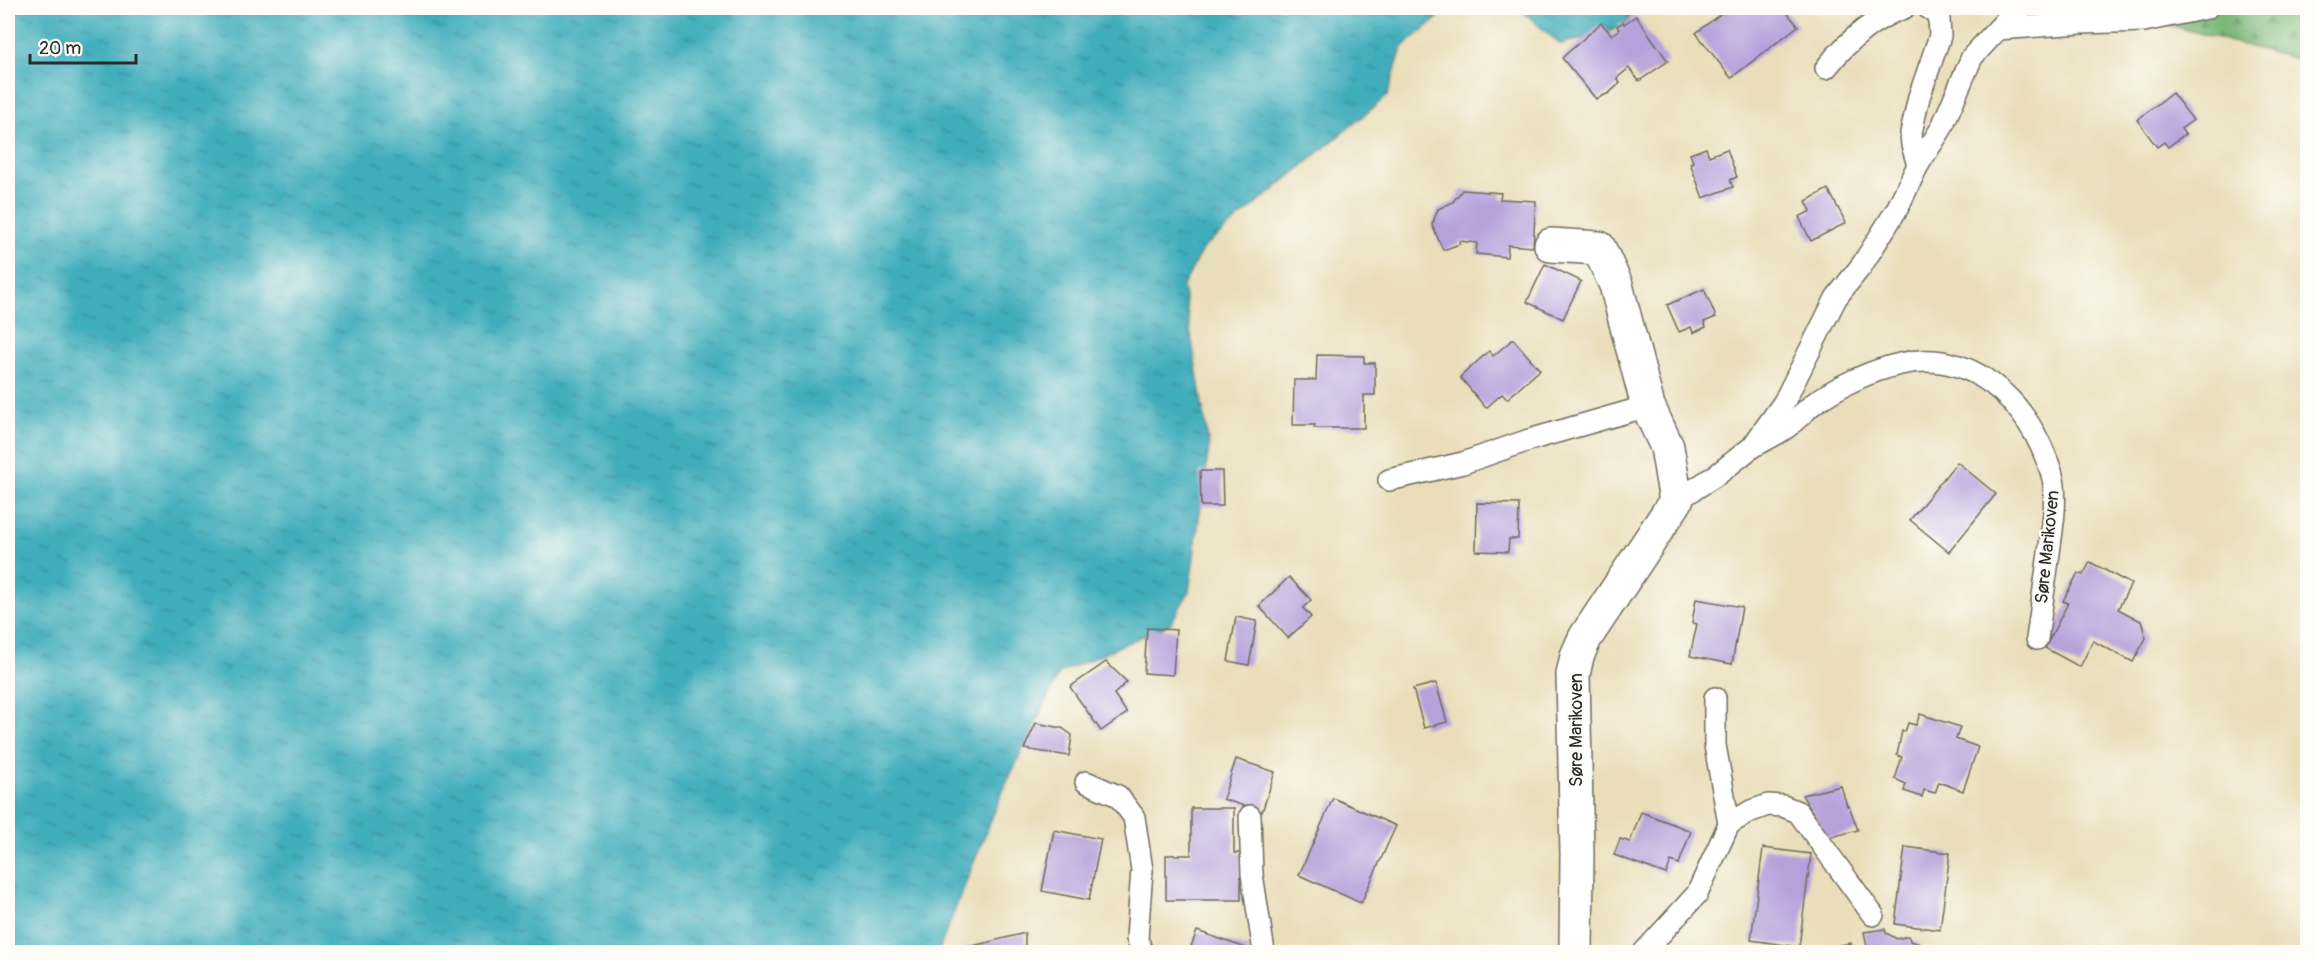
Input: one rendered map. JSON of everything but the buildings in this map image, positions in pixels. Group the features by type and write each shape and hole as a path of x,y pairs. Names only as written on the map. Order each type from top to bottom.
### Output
{"street":[{"path":"1551,245 1599,248 1616,285 1648,406 1667,447 1676,501"},
{"name":"Søre Marikoven","path":"1576,952 1577,854 1573,675 1577,656 1585,638 1676,501"}],"lane":[{"path":"1826,69 1852,40 1891,12 1904,8"},
{"path":"1918,165 1911,133 1918,97 1940,36 1939,19 1934,11 1928,8"},
{"name":"Søre Marikoven","path":"1752,447 1784,402 1836,298 1862,265 1897,209 1918,165 1941,129 1972,57 2022,8"},
{"path":"1998,29 2144,21 2207,8"},
{"name":"Søre Marikoven","path":"1676,501 1718,474 1752,447 1785,429 1814,404 1843,386 1900,364 1926,361 1949,362 1974,372 2018,407 2033,429 2046,456 2054,482 2055,507 2037,639"},
{"path":"1389,480 1463,463 1530,440 1648,406"},
{"path":"1644,952 1683,912 1697,894 1729,824 1715,745 1715,698"},
{"path":"1086,782 1118,796 1134,817 1142,870 1137,938 1142,952"},
{"path":"1729,824 1751,811 1768,805 1783,806 1798,812 1873,915"},
{"path":"1250,816 1252,874 1264,952"}],"green space":[{"path":"2142,8 2307,8 2307,62 2154,21"}],"water":[{"path":"8,8 1449,8 1402,48 1387,96 1203,248 1183,286 1209,447 1189,592 1170,624 1059,673 1001,795 938,952 8,952"},
{"path":"1519,8 1636,8 1623,24 1614,30 1560,44"}]}
